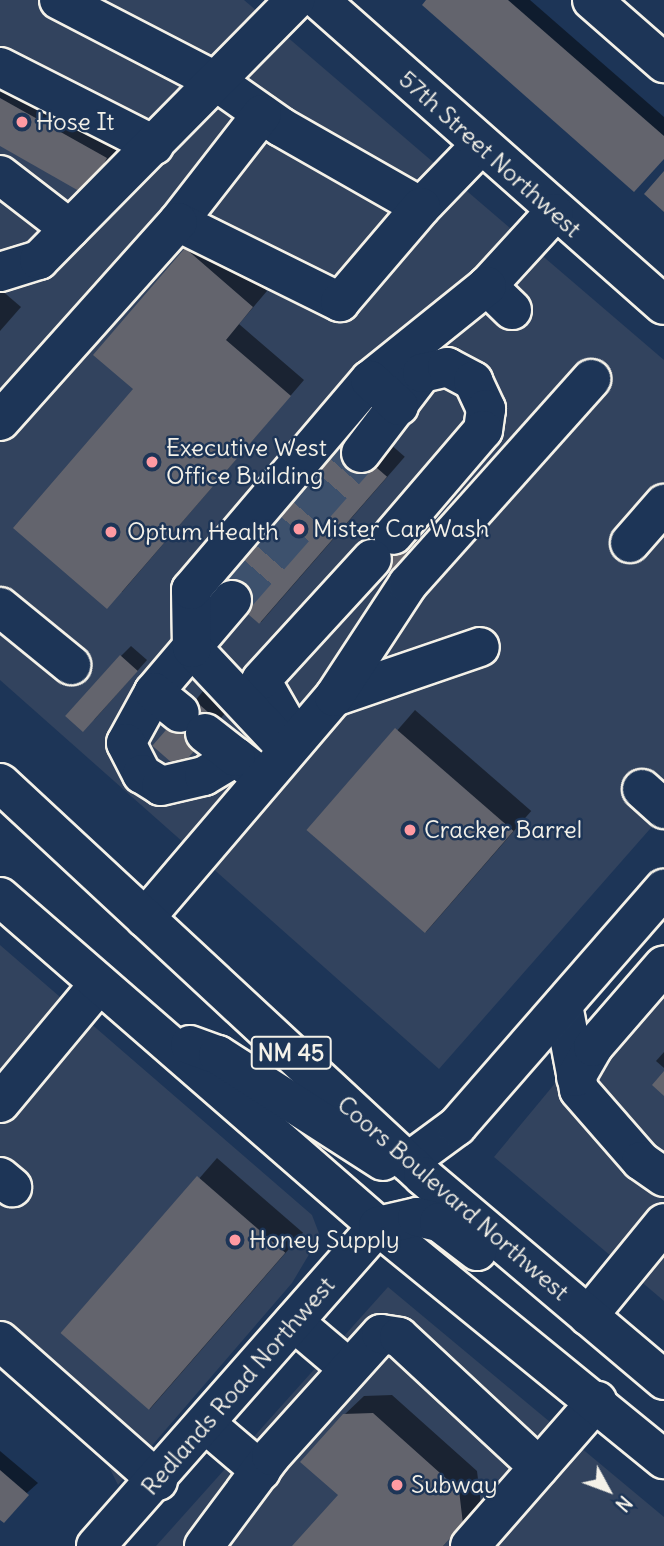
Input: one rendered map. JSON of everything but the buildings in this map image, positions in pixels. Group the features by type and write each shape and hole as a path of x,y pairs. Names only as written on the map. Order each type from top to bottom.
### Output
{"main road":[{"path":"59,0 111,12 262,114 421,206"},
{"path":"0,272 39,260 295,0"},
{"path":"592,0 664,63"},
{"name":"57th Street Northwest","path":"332,4 480,146 554,213 664,305"},
{"path":"0,67 154,145"},
{"path":"0,421 178,222 262,114"},
{"path":"178,222 340,302 421,206 480,146"},
{"path":"0,175 70,229"},
{"path":"270,756 161,786 142,774 126,743 180,712 192,648 191,590 370,380 500,298 554,213"},
{"path":"270,756 270,704 261,680 383,547 483,430 486,410 473,381 447,367 422,373 361,453"},
{"path":"145,918 270,756 334,697 408,584 591,379"},
{"path":"370,380 399,406"},
{"path":"630,543 664,503"},
{"path":"192,648 232,600"},
{"path":"0,607 71,665"},
{"path":"334,697 480,647"},
{"path":"192,648 270,756"},
{"path":"180,712 270,756"},
{"name":"Coors Boulevard Northwest","path":"0,783 408,1162 664,1380"},
{"path":"158,1034 218,1055 385,1163 408,1162 457,1126 664,891"},
{"name":"NM 45","path":"0,897 378,1226 597,1401 664,1459"},
{"path":"576,1077 593,1047 664,965"},
{"path":"0,1103 99,984"},
{"path":"563,1005 576,1077 588,1100 641,1161 664,1177"},
{"path":"378,1226 417,1217 439,1222 562,1318 623,1346"},
{"path":"588,1316 664,1223"},
{"name":"Redlands Road Northwest","path":"96,1546 158,1481 378,1226"},
{"path":"294,1322 348,1367"},
{"path":"204,1546 261,1471 348,1367 373,1339 391,1333 539,1468"},
{"path":"0,1341 158,1481"},
{"path":"470,1546 597,1401"},
{"path":"207,1425 261,1471"}],"shaded area":[{"path":"0,0 244,0 664,360 664,813 439,1069 0,680"},
{"path":"0,945 312,1215 320,1236 292,1283 118,1485 105,1459 0,1371"},
{"path":"664,952 664,1301 494,1157"},
{"path":"388,1287 664,1517 664,1546 156,1546"}],"tunnel":[{"path":"232,600 361,453"}],"place":[{"name":"Hose It","path":"22,122"},
{"name":"Executive West Office Building","path":"152,462"},
{"name":"Mister Car Wash","path":"299,529"},
{"name":"Optum Health","path":"111,532"},
{"name":"Cracker Barrel","path":"410,830"},
{"name":"Honey Supply","path":"235,1240"},
{"name":"Subway","path":"397,1485"}]}
